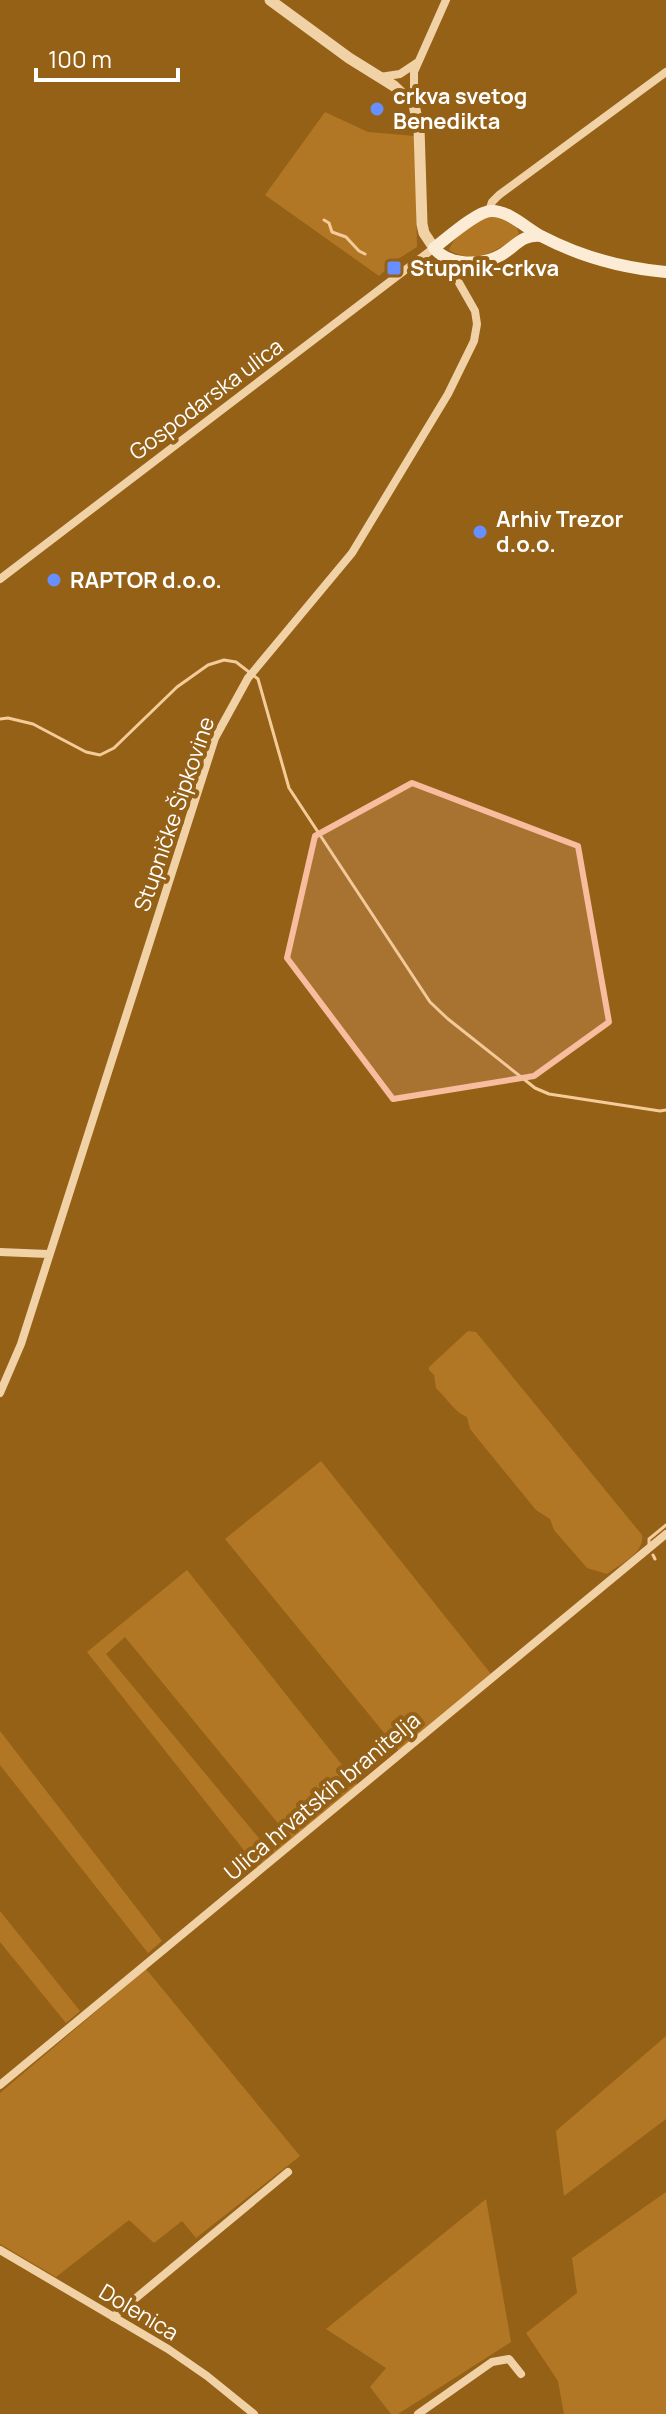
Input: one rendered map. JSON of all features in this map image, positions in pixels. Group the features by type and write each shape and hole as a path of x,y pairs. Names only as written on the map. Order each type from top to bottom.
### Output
{"main road":[{"path":"541,236 525,237 499,256 475,262 451,260 439,255 434,248 489,211 502,214 541,236 594,259 666,272"}],"street":[{"path":"270,0 407,96 414,105"},
{"path":"434,248 422,224 419,128 412,85 418,61 446,0"},
{"path":"379,77 400,74 418,61"},
{"path":"489,211 499,195 666,72"},
{"name":"Gospodarska ulica","path":"0,579 434,248"},
{"name":"Stupničke Šipkovine","path":"0,1393 21,1344 215,738 251,674 352,553 448,394 474,341 477,324 475,311 454,274 451,260"},
{"path":"0,1252 48,1254"},
{"name":"Ulica hrvatskih branitelja","path":"0,2085 666,1534"},
{"path":"113,2317 288,2172"},
{"name":"Dolenica","path":"0,2250 194,2367 254,2414"},
{"path":"418,2414 492,2362 509,2359 521,2374"}],"highlighted area":[{"path":"412,783 578,846 609,1022 534,1076 393,1099 287,958 315,836"}],"shaded area":[{"path":"325,112 368,132 415,136 417,247 379,276 265,195"},
{"path":"494,215 516,225 519,234 484,255 467,256 449,250 467,228"},
{"path":"468,1331 476,1332 642,1535 636,1553 607,1574 587,1568 554,1530 550,1519 536,1510 470,1429 467,1417 436,1388 429,1367"},
{"path":"321,1461 491,1674 399,1751 225,1539"},
{"path":"187,1570 358,1785 258,1868 87,1652","holes":["125,1637 281,1827 262,1842 106,1654"]},
{"path":"0,1731 162,1941 148,1953 0,1765"},
{"path":"0,1911 80,2011 66,2023 0,1942"},
{"path":"146,1969 300,2156 196,2238 182,2221 154,2243 129,2220 56,2277 0,2244 0,2093"},
{"path":"666,2036 666,2119 564,2196 556,2131"},
{"path":"666,2192 666,2414 564,2414 558,2381 526,2333 577,2293 572,2258"},
{"path":"486,2199 511,2342 398,2414 391,2414 370,2387 386,2368 326,2329"}],"waterway":[{"path":"324,220 329,223 332,232 346,237 365,254"},
{"path":"0,719 33,724 86,752 100,755 114,748 177,687 208,665 224,660 236,662 258,679 289,788 430,1002 535,1088 549,1094 666,1110"},
{"path":"649,1544 649,1539 666,1525"},
{"path":"653,1555 655,1559"}],"place":[{"name":"crkva svetog Benedikta","path":"377,109"},
{"name":"Stupnik-crkva","path":"394,268"},
{"name":"Arhiv Trezor d.o.o.","path":"480,532"},
{"name":"RAPTOR d.o.o.","path":"54,580"}]}
